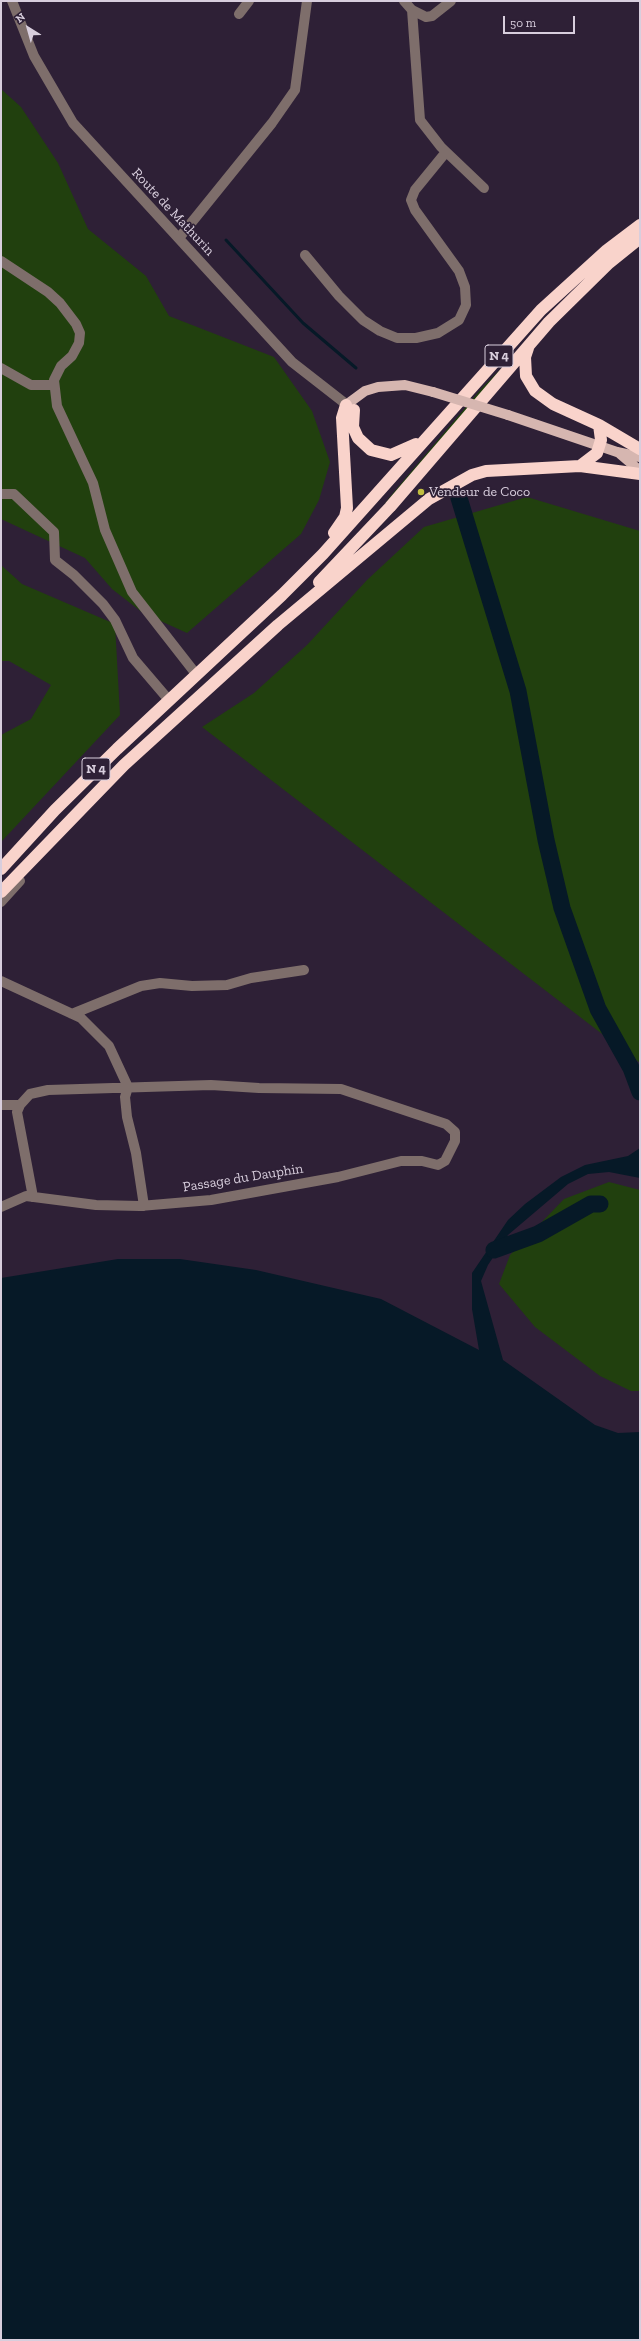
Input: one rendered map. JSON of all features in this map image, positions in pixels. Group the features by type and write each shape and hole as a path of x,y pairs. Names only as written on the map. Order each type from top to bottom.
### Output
{"highway":[{"name":"N 4","path":"1,869 55,810 168,699 282,595 363,511 421,442 541,310 608,250 640,225"},
{"name":"N 4","path":"1,892 124,765 278,625 390,507 549,322 598,274 640,238"},
{"path":"528,348 525,357 526,376 535,391 558,407 599,425 640,449"},
{"path":"350,408 353,427 358,438 366,446 376,452 391,455 398,454 421,442"},
{"path":"282,595 345,517 347,487 342,418 350,408"},
{"path":"580,466 592,458 600,446 601,432 599,425"},
{"path":"278,625 428,499 456,482 472,475 486,471 580,466 640,474"}],"main road":[{"path":"350,408 365,391 378,387 405,386 433,392 508,415 617,452 640,457"},
{"path":"617,452 640,471"}],"street":[{"name":"Route de Mathurin","path":"12,1 34,56 73,123 292,362 350,408"},
{"path":"239,14 249,1"},
{"path":"179,238 238,162 272,123 295,90 307,1"},
{"path":"404,1 412,10 426,16 432,16 451,1"},
{"path":"412,10 420,120 446,152 484,188"},
{"path":"305,254 339,296 363,320 380,331 397,338 416,338 438,333 459,320 466,305 465,287 459,270 416,210 411,200 415,190 446,152"},
{"path":"1,261 48,292 60,303 76,324 80,334 79,343 72,356 57,372 54,385 57,406 93,483 105,530 132,592 196,674"},
{"path":"1,368 31,385 54,385"},
{"path":"1,494 14,494 54,532 55,560 74,575 103,604 115,620 133,658 168,699"},
{"path":"1,902 45,852 80,818 180,714"},
{"path":"72,1014 141,986 160,983 192,986 227,985 251,978 304,970"},
{"path":"1,981 81,1018 109,1046 128,1087 125,1097 127,1117 136,1153 144,1206"},
{"name":"Passage du Dauphin","path":"1,1207 26,1196 96,1205 144,1206 211,1200 338,1177 401,1160 422,1161 438,1165 445,1161 455,1140 455,1132 446,1124 341,1089 259,1088 211,1085 128,1087"},
{"path":"33,1197 17,1112 20,1105 30,1094 48,1090 128,1087"},
{"path":"1,1105 20,1105"}],"green space":[{"path":"1,89 21,107 58,163 88,229 146,276 169,316 274,357 312,411 330,462 319,500 301,534 187,633 143,613 112,589 85,558 1,519"},
{"path":"533,336 435,451 383,505 482,388"},
{"path":"527,497 640,531 640,1063 202,727 254,693 307,645 367,580 424,527"},
{"path":"1,565 22,584 115,624 120,715 1,842 1,735 31,719 51,685 9,661 1,661"},
{"path":"609,1182 640,1190 640,1391 631,1391 600,1376 535,1327 499,1284 510,1255 564,1199"}],"water":[{"path":"640,1148 640,1178 609,1172 588,1174 568,1184 508,1235 488,1265 481,1281 503,1360 595,1425 618,1433 640,1432 640,2340 1,2340 1,1278 118,1259 180,1259 256,1270 381,1299 479,1350 472,1309 472,1273 508,1220 525,1204 561,1177 585,1165 628,1156"}],"waterway":[{"path":"226,240 303,323 356,368"},
{"path":"459,498 518,691 546,840 562,908 598,1009 631,1068 640,1092"},
{"path":"494,1250 538,1234 591,1204 600,1204"}],"place":[{"name":"Vendeur de Coco","path":"421,492"}]}
